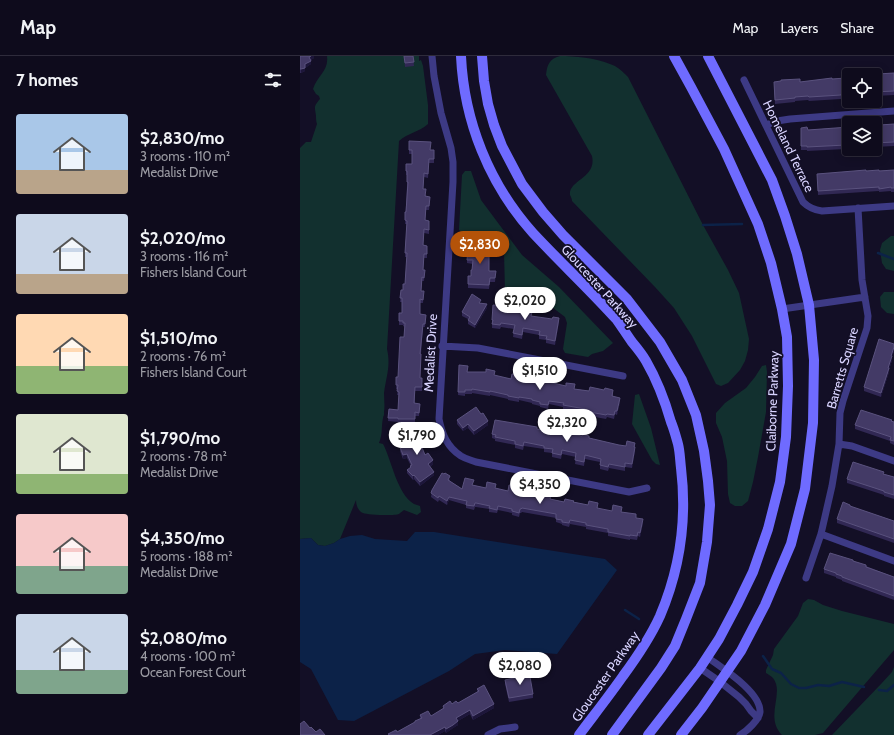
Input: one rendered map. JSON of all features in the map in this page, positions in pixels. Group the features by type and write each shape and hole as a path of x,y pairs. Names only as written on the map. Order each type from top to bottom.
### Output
{"main road":[{"name":"Gloucester Parkway","path":"461,56 461,70 469,114 482,152 491,172 512,207 532,232 618,321 645,360 656,380 666,406 678,446 683,480 684,507 682,533 672,585 660,616 640,652 579,735"},
{"name":"Gloucester Parkway","path":"482,56 488,104 494,125 502,146 522,184 558,229 627,299 660,342 682,380 696,415 704,451 710,505 707,542 700,583 675,646 661,668 612,735"},
{"name":"Claiborne Parkway","path":"648,735 700,668 719,639 738,605 753,572 768,529 780,482 786,437 788,386 787,337 782,309 771,263 758,224 724,149 674,56"},
{"path":"681,735 702,708 719,681 741,651 765,605 791,544 805,489 813,423 814,360 809,305 797,254 772,180 708,56"}],"street":[{"name":"Medalist Drive","path":"432,56 441,113 451,148 453,162 438,419 441,431 446,441 462,457 476,462 629,492 647,488"},
{"name":"Homeland Terrace","path":"744,80 803,202 814,210 822,211 894,206"},
{"path":"766,125 790,119 894,111"},
{"name":"Barretts Square","path":"806,578 821,534 832,486 839,444 840,413 843,400 867,328 868,316 862,280 858,208"},
{"path":"782,309 865,297"},
{"path":"442,346 478,348 623,376"},
{"path":"839,444 852,446 894,461"},
{"path":"821,534 894,561"},
{"path":"707,657 750,690 757,700 760,713 758,718 740,735"},
{"path":"700,668 719,681 746,704 758,718"},
{"path":"488,735 500,729 514,727"}],"green space":[{"path":"327,56 419,56 419,61 421,60 423,66 428,105 428,124 399,141 387,349 388,366 384,393 384,415 379,443 383,444 403,493 414,504 420,506 421,512 417,515 404,510 396,515 366,514 361,512 357,506 356,500 340,539 325,546 318,545 311,538 300,539 300,148 306,142 311,142 317,124 315,107 320,99 313,89 325,70"},
{"path":"560,56 572,56 598,60 617,67 628,77 703,225 728,270 739,293 749,339 745,361 740,370 728,383 721,386 716,384 692,336 674,308 572,201 570,195 571,190 573,186 587,174 592,163 592,156 546,75 549,63 553,59"},
{"path":"465,171 471,171 481,200 522,255 559,287 613,343 603,351 592,354 588,357 565,353 563,349 567,323 565,317 548,304 511,295 505,291 505,244 503,240 498,238 464,234 459,230 462,175"},
{"path":"891,236 894,236 894,271 886,269 882,263 880,250 882,243"},
{"path":"884,292 894,292 894,314 887,313 881,307 880,297"},
{"path":"766,365 766,412 753,482 748,501 742,506 735,506 730,503 728,494 727,461 722,437 716,423 716,413 725,403 746,388 762,366"},
{"path":"639,394 651,428 660,465 656,464 652,460 632,424 635,395"},
{"path":"808,599 842,611 894,624 894,650 823,733 815,735 782,735 777,728 774,713 777,691 776,684 773,678 766,673 766,670 773,655 774,649 798,616 803,603"},
{"path":"894,667 894,735 832,735 892,672"}],"water":[{"path":"415,532 434,532 605,559 617,570 557,654 505,650 475,654 449,671 354,721 338,720 311,669 300,662 300,539 311,538 318,545 325,546 350,536 362,535 375,539 407,541"}],"building":[{"path":"300,56 311,56 309,57 311,61 305,64 305,68 301,69 300,69"},
{"path":"404,56 413,56 414,62 405,63"},
{"path":"894,73 894,91 882,92 882,74"},
{"path":"842,78 841,95 808,96 775,100 774,82 800,79 800,82"},
{"path":"894,124 894,142 882,143 882,125"},
{"path":"807,127 808,130 842,128 842,145 801,146 801,128"},
{"path":"409,141 431,142 430,150 434,150 434,159 429,159 428,174 424,173 423,189 426,189 425,196 430,197 429,206 426,206 425,220 429,221 429,230 424,229 423,245 427,246 427,254 424,254 423,270 425,270 424,278 422,277 421,291 424,291 423,300 420,299 420,314 426,315 425,324 423,324 420,354 420,378 422,378 422,387 415,387 414,403 420,404 419,413 415,412 415,419 398,419 388,418 389,409 398,410 399,392 397,391 398,385 396,385 396,377 398,377 400,337 404,337 405,323 403,323 403,321 399,321 399,313 402,313 402,298 400,298 401,290 403,290 403,284 405,284 407,253 405,253 407,221 405,220 405,212 408,182 406,164 412,164 412,150 409,150"},
{"path":"866,170 894,170 894,188 879,189 879,187 818,191 817,174"},
{"path":"472,243 485,244 485,247 489,247 489,271 496,271 495,278 490,278 489,285 468,284 468,276 471,276 473,260 467,260 468,250 471,251"},
{"path":"472,294 481,300 479,303 487,304 475,325 468,320 470,317 462,312"},
{"path":"493,305 525,309 532,312 531,316 552,319 553,317 559,318 555,341 546,339 547,336 539,335 540,331 523,328 522,335 513,333 515,325 501,323 500,325 492,324"},
{"path":"879,339 894,344 889,368 881,393 864,387"},
{"path":"459,365 468,366 467,372 486,372 486,369 495,371 494,375 511,379 512,374 521,375 520,380 543,385 544,381 566,386 566,383 575,384 574,389 589,391 590,387 613,390 612,396 620,398 617,411 615,411 614,415 606,415 563,405 564,403 549,401 548,405 540,404 540,402 532,399 508,396 490,391 472,389 465,390 465,392 458,392"},
{"path":"476,407 481,414 483,413 488,421 474,431 468,424 463,428 457,420"},
{"path":"861,410 892,420 891,421 894,422 894,441 890,440 891,437 855,425"},
{"path":"495,420 537,427 537,429 553,432 582,436 583,434 589,436 589,438 619,445 626,446 627,441 635,443 632,464 625,463 625,467 609,464 608,467 600,465 601,459 585,455 584,462 575,460 576,453 562,450 561,455 552,453 553,449 544,448 544,446 524,442 523,446 515,444 515,441 495,437 496,435 492,434"},
{"path":"420,430 424,439 419,440 425,455 428,453 433,460 428,464 434,472 420,482 407,470 412,465 407,454 403,455 399,439"},
{"path":"853,462 884,472 883,474 894,477 894,495 847,479"},
{"path":"442,473 450,476 448,480 462,489 465,478 474,480 472,485 486,488 487,482 496,484 495,488 508,491 509,485 518,486 517,491 534,494 534,492 540,492 551,494 550,499 564,502 565,499 588,505 589,501 598,503 597,508 612,511 613,505 622,507 621,512 636,514 636,518 643,519 640,533 638,532 637,536 630,536 608,532 608,529 586,525 586,523 570,520 569,523 562,522 562,520 556,519 556,514 522,508 520,509 519,513 512,511 512,509 498,506 497,510 489,508 490,506 476,503 474,506 466,505 467,501 449,497 447,501 439,496 438,498 431,493"},
{"path":"843,502 850,506 894,521 894,539 837,519"},
{"path":"830,553 853,560 866,565 866,567 894,577 894,596 824,569"},
{"path":"529,671 533,694 509,698 505,680 522,676 522,673"},
{"path":"484,685 494,704 473,716 470,710 456,718 458,721 453,725 446,729 445,727 430,735 388,734 396,730 397,732 422,718 420,715 428,711 431,716 444,708 443,706 450,701 452,704 456,701 458,703 479,691 477,689"},
{"path":"304,721 316,732 320,729 325,735 300,735 300,724"}],"waterway":[{"path":"703,225 742,224"},
{"path":"878,253 894,259"},
{"path":"625,610 639,619"},
{"path":"763,656 772,669 781,673 791,684 799,688 818,685 829,686 842,682 864,687"},
{"path":"879,690 887,691 894,685"}]}
